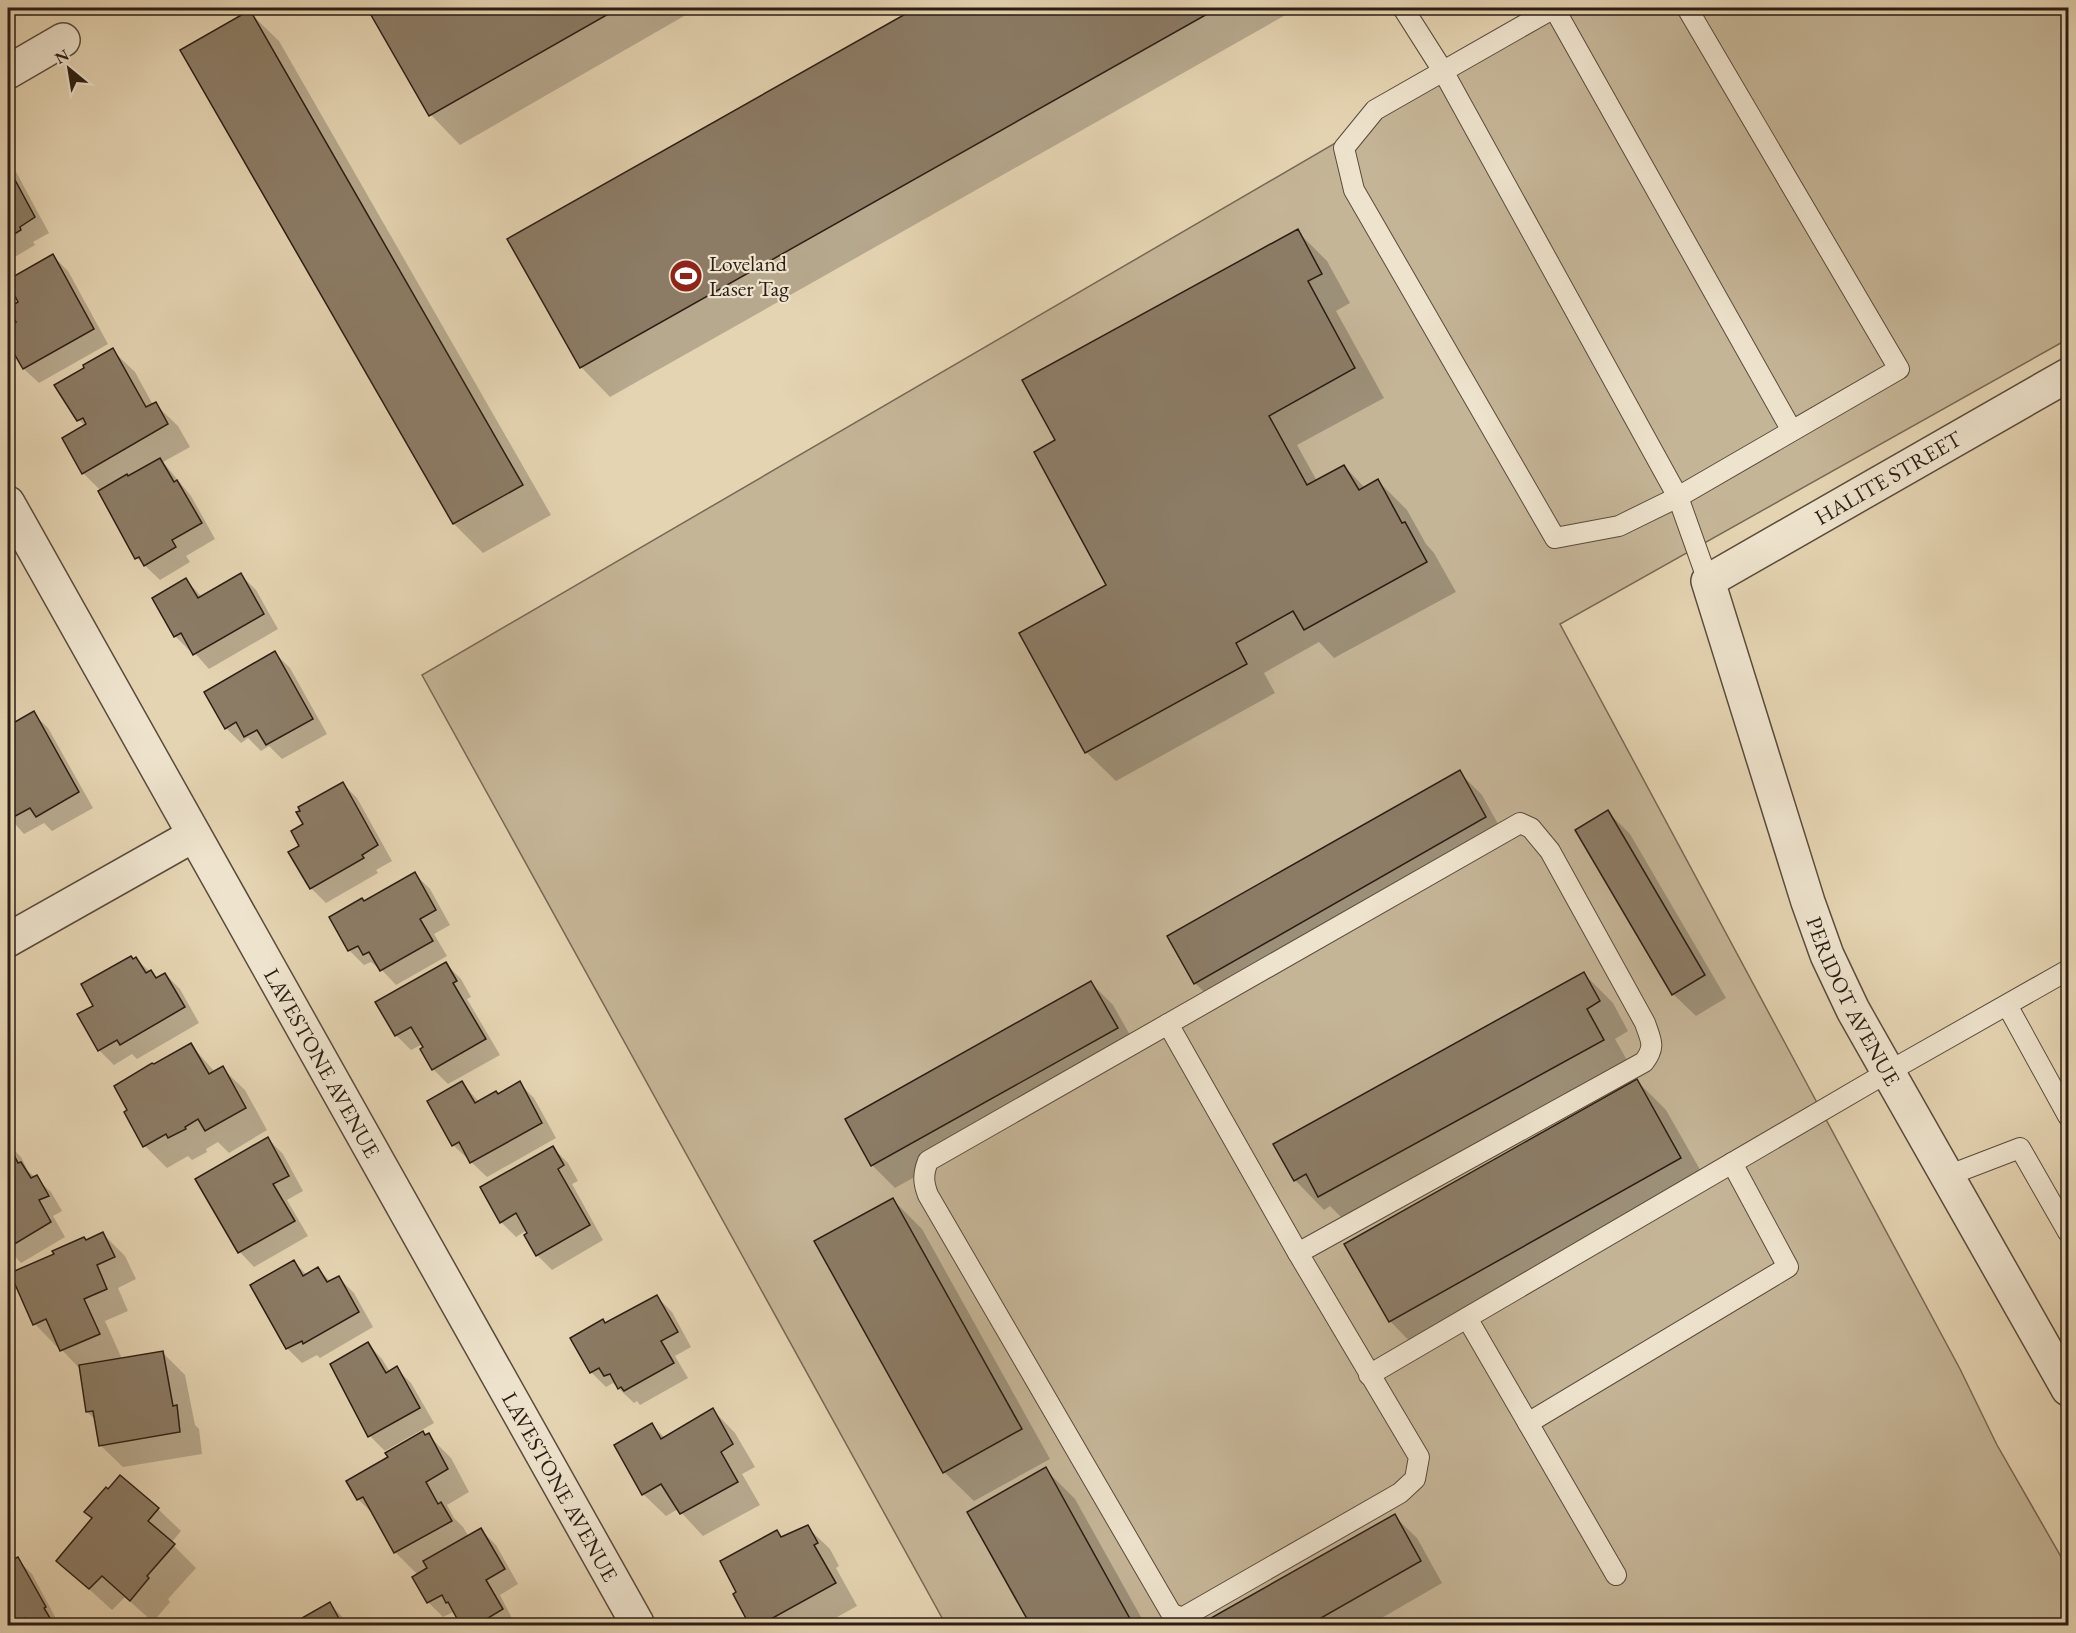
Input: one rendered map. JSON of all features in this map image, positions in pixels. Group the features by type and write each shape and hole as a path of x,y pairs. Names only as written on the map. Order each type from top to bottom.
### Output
{"street":[{"path":"8,72 63,40"},
{"name":"HALITE STREET","path":"1708,581 2068,375"},
{"name":"LAVESTONE AVENUE","path":"8,503 636,1624"},
{"name":"PERIDOT AVENUE","path":"1708,581 1808,902 1827,955 1853,1010 2068,1389"},
{"path":"8,940 194,836"}],"lane":[{"path":"1403,8 1443,71 1678,497 1708,581"},
{"path":"1687,8 1899,369 1792,431 1678,497 1619,526 1555,538 1354,190 1344,148 1376,110 1554,8 1792,431"},
{"path":"1168,1024 1298,1253 1369,1376 1419,1457 1415,1479 1400,1493 1182,1618 1171,1613 928,1195 923,1182 928,1161 1520,823 1532,828 1550,851 1645,1023 1652,1042 1651,1051 1644,1062 1298,1253"},
{"path":"1369,1376 1888,1072 2068,970"},
{"path":"2007,1005 2068,1116"},
{"path":"1947,1176 2020,1148 2068,1232"},
{"path":"1528,1423 1788,1267 1732,1163"},
{"path":"1467,1318 1616,1575"}],"shaded area":[{"path":"1567,8 2068,8 2068,339 1560,624 1960,1369 1997,1445 2068,1569 2068,1624 946,1625 422,675"}],"building":[{"path":"367,8 619,8 429,116"},
{"path":"916,8 1218,8 580,368 507,239"},
{"path":"250,10 523,485 453,524 180,50"},
{"path":"8,167 35,217 8,238"},
{"path":"1298,229 1322,274 1308,281 1355,368 1269,416 1307,485 1344,465 1359,490 1378,479 1427,562 1304,630 1293,611 1236,643 1247,664 1085,753 1019,633 1106,585 1034,452 1055,440 1022,380"},
{"path":"53,254 94,329 23,369 8,343 8,328 16,322 8,308 18,302 8,283 9,279"},
{"path":"113,348 146,407 156,402 168,424 82,474 62,438 86,424 83,418 77,421 54,385"},
{"path":"160,458 174,482 177,480 202,523 172,540 176,547 144,566 139,557 135,559 98,491"},
{"path":"241,573 264,614 193,655 181,633 174,637 152,598 186,578 198,598"},
{"path":"275,651 313,719 266,745 257,730 244,737 236,722 225,729 204,692"},
{"path":"34,711 79,792 36,817 30,808 8,820 8,726"},
{"path":"1460,770 1486,817 1194,984 1167,936"},
{"path":"343,782 378,845 362,855 364,858 310,889 288,852 299,846 291,831 303,824 296,812 300,811 298,807"},
{"path":"1608,810 1705,975 1672,995 1575,830"},
{"path":"415,872 436,910 420,919 433,941 380,971 369,952 363,955 358,946 348,951 329,917 362,898 364,901"},
{"path":"131,956 133,959 136,957 146,973 151,970 156,978 165,973 185,1007 120,1045 117,1040 98,1051 77,1014 93,1006 81,984"},
{"path":"446,962 457,981 453,983 486,1039 432,1070 420,1049 423,1047 411,1027 395,1036 375,1002"},
{"path":"1584,972 1600,1001 1587,1009 1604,1040 1318,1197 1306,1174 1294,1181 1273,1144"},
{"path":"1091,981 1118,1028 871,1166 845,1119"},
{"path":"191,1043 209,1074 223,1066 246,1108 205,1131 198,1119 185,1127 186,1129 168,1138 166,1134 143,1147 124,1112 127,1110 114,1086"},
{"path":"1637,1079 1681,1158 1389,1322 1344,1244"},
{"path":"462,1081 475,1103 496,1091 498,1094 520,1081 542,1123 470,1163 459,1142 452,1146 427,1101"},
{"path":"268,1137 289,1176 273,1184 295,1221 238,1253 195,1179"},
{"path":"8,1143 18,1163 21,1162 31,1178 37,1175 49,1196 39,1200 51,1222 8,1248"},
{"path":"553,1146 564,1165 558,1169 590,1225 536,1256 524,1235 527,1233 516,1213 500,1223 480,1187"},
{"path":"893,1198 1022,1429 943,1473 814,1241"},
{"path":"103,1232 115,1257 97,1265 107,1289 84,1299 100,1334 60,1351 46,1319 33,1325 10,1273 54,1254 52,1251 84,1237 86,1240"},
{"path":"294,1260 303,1276 318,1267 327,1282 339,1276 359,1312 303,1344 302,1341 286,1349 250,1285"},
{"path":"657,1295 678,1332 661,1341 674,1363 624,1391 621,1387 618,1389 610,1374 604,1376 599,1368 590,1373 570,1338 603,1319 605,1323"},
{"path":"368,1342 386,1373 397,1366 420,1408 368,1437 330,1364"},
{"path":"163,1351 173,1406 177,1405 180,1432 99,1446 93,1411 86,1412 79,1365"},
{"path":"713,1408 733,1444 721,1452 738,1482 680,1514 661,1484 642,1495 614,1445 652,1423 661,1439"},
{"path":"423,1431 425,1435 429,1433 448,1469 426,1482 438,1504 441,1502 452,1521 394,1553 363,1497 357,1500 346,1481 388,1457 385,1453"},
{"path":"1046,1467 1134,1626 1031,1626 967,1512"},
{"path":"120,1475 159,1508 148,1521 175,1544 147,1576 149,1578 130,1601 102,1576 89,1589 56,1561 92,1518 84,1512"},
{"path":"1395,1514 1421,1561 1307,1626 1215,1626 1211,1618"},
{"path":"808,1525 818,1543 814,1545 836,1583 758,1626 750,1626 733,1594 736,1592 720,1561 777,1530 781,1537"},
{"path":"481,1528 505,1569 486,1580 503,1609 475,1626 461,1626 442,1595 427,1603 412,1577 427,1568 423,1561"},
{"path":"18,1557 46,1607 44,1608 53,1623 49,1626 29,1626 25,1618 8,1626 8,1562"},
{"path":"330,1602 343,1626 288,1626"}],"place":[{"name":"Loveland Laser Tag","path":"686,276"}]}
